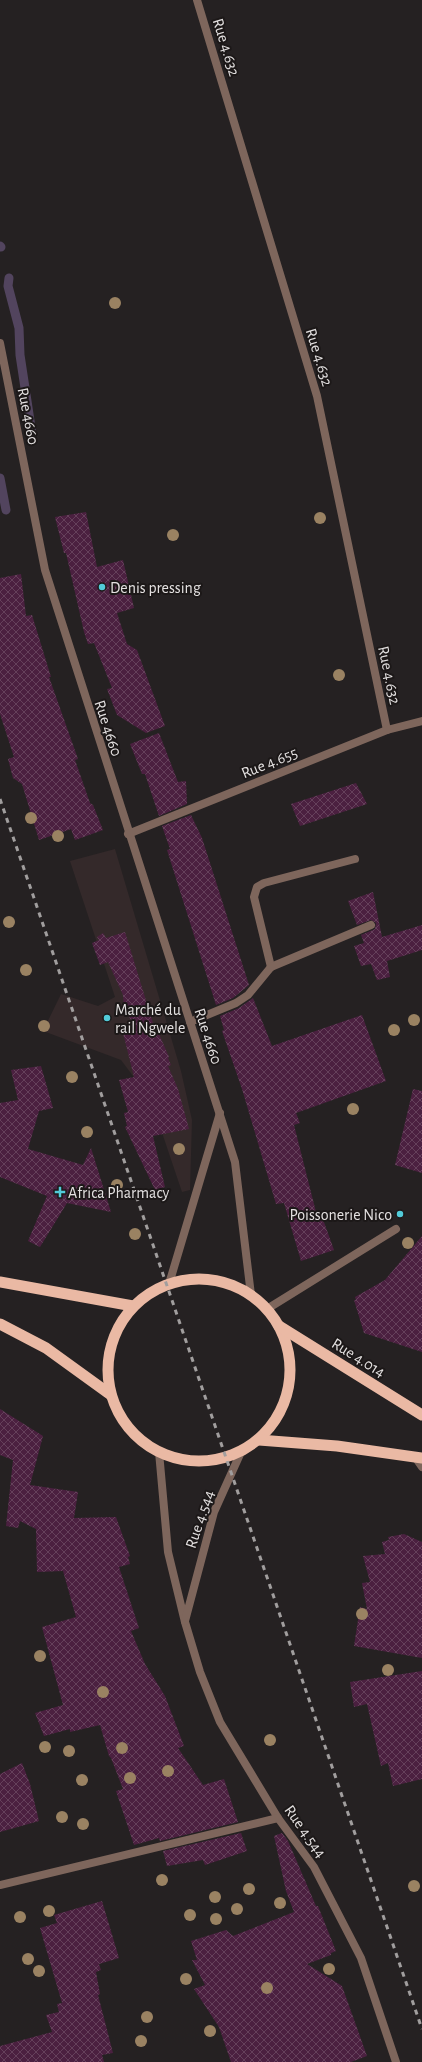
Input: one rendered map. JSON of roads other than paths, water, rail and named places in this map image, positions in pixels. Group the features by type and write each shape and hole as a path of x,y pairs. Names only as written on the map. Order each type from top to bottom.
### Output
{"highway":[{"path":"190,1279 211,1280 231,1285 250,1295 267,1309 279,1326 287,1345 291,1366 289,1387 284,1407 273,1425 258,1440 241,1452 226,1458 203,1462 180,1459 159,1452 142,1442 129,1428 118,1412 111,1395 108,1376 108,1357 113,1338 122,1321 133,1306 169,1284 190,1279"},
{"path":"0,1282 133,1306"},
{"path":"0,1324 46,1348 111,1395"},
{"name":"Rue 4.014","path":"279,1326 422,1415"},
{"path":"258,1440 337,1446 419,1458"}],"street":[{"name":"Rue 4.632","path":"197,0 317,396 387,730"},
{"name":"Rue 4660","path":"0,343 45,570 128,834 235,1162 250,1295"},
{"name":"Rue 4.655","path":"128,834 387,730 422,721"},
{"path":"271,967 254,897 256,887 264,883 355,859"},
{"path":"190,1022 236,1003 248,995 271,967 371,925"},
{"path":"169,1284 220,1114"},
{"path":"267,1309 396,1229"},
{"name":"Rue 4.544","path":"159,1452 168,1552 185,1622 200,1672 220,1722 278,1818 314,1867 361,1958 396,2062"},
{"name":"Rue 4.544","path":"185,1622 214,1512 241,1452"},
{"path":"419,1458 422,1467"},
{"path":"0,1885 278,1818"}],"waterway":[{"path":"9,278 8,286 19,328 20,355 32,434"},
{"path":"0,478 6,510"}],"railway":[{"path":"0,799 422,2029"}],"place":[{"name":"Denis pressing","path":"102,587"},
{"name":"Marché du rail Ngwele","path":"107,1018"},
{"name":"Africa Pharmacy","path":"60,1192"},
{"name":"Poissonerie Nico","path":"400,1214"}]}
